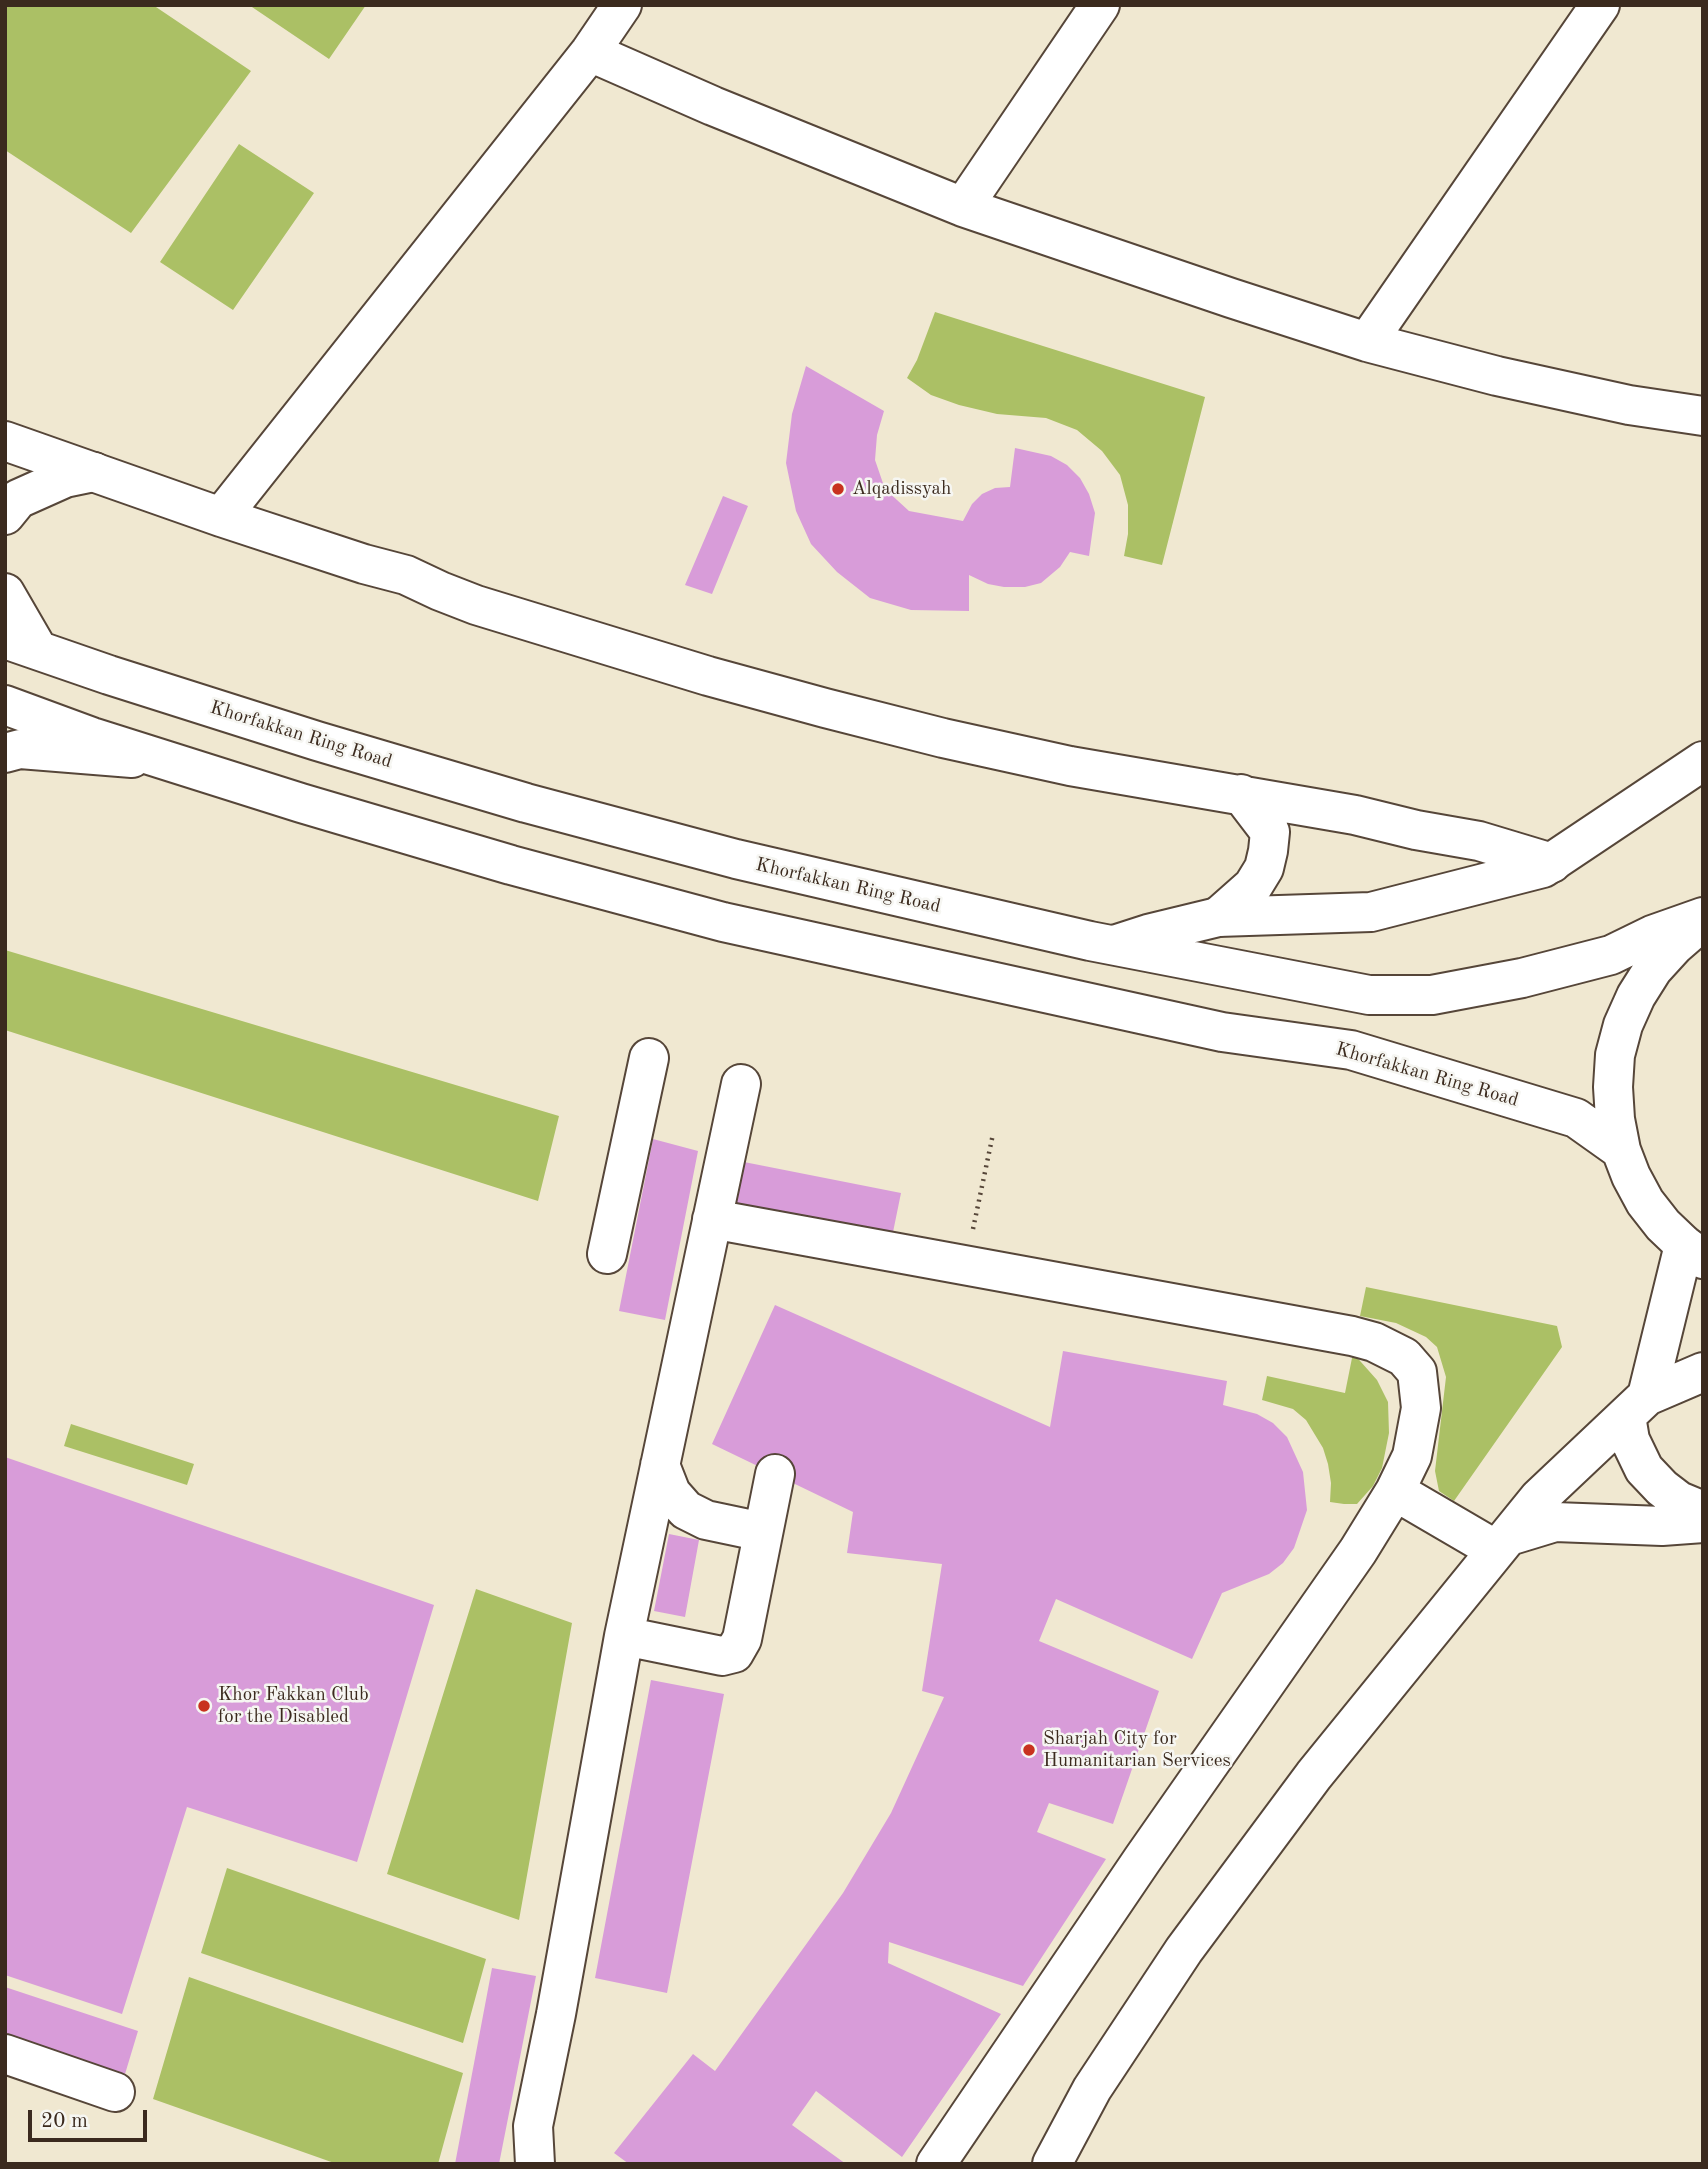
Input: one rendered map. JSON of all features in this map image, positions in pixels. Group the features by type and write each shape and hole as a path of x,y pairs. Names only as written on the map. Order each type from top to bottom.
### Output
{"main road":[{"path":"221,517 590,52 622,5"},
{"path":"963,206 1100,5"},
{"path":"1367,342 1600,5"},
{"path":"590,52 713,106 963,206 1097,254 1367,342 1497,376 1629,405 1703,416"},
{"path":"5,441 221,517 405,575 476,605 708,676 825,708 1070,766 1355,814 1416,830 1479,841 1552,863"},
{"path":"5,515 18,499 65,478 94,472"},
{"path":"5,593 22,644"},
{"name":"Khorfakkan Ring Road","path":"22,644 317,741 526,803 736,859 1113,946 1369,995 1432,995 1522,978 1611,955 1652,936 1703,919"},
{"name":"Khorfakkan Ring Road","path":"5,705 92,737 301,803 511,865 723,922 1209,1029 1351,1050 1576,1118 1622,1150"},
{"path":"5,753 20,749 167,760"},
{"path":"1113,946 1148,934 1218,917 1371,912 1543,869 1703,761"},
{"path":"1218,917 1253,886 1264,868 1268,851 1270,832 1241,794"},
{"path":"1703,919 1653,969 1636,996 1623,1025 1615,1055 1613,1087 1615,1119 1631,1176 1645,1202 1663,1225 1693,1252 1637,1406 1630,1440 1644,1469 1662,1488 1679,1501 1703,1511"},
{"path":"607,1254 649,1058"},
{"path":"535,2164 533,2126 556,2014 624,1636 741,1084"},
{"path":"712,1219 1352,1336 1374,1342 1404,1357 1417,1372 1421,1408 1412,1456 1395,1491 1350,1563 1142,1860 936,2164"},
{"path":"1052,2164 1092,2089 1184,1950 1314,1775 1502,1543 1539,1498 1637,1406 1703,1372"},
{"path":"660,1465 671,1493 686,1510 706,1520 763,1532"},
{"path":"624,1636 722,1656 734,1653 740,1647 775,1474"},
{"path":"1395,1491 1502,1543 1555,1522 1662,1526 1703,1523"},
{"path":"5,2054 115,2092"}],"path":[{"path":"965,1265 993,1134"}],"green space":[{"path":"5,5 153,5 251,71 131,233 5,150"},
{"path":"249,5 366,5 329,59"},
{"path":"239,144 314,193 233,310 160,262"},
{"path":"935,312 1205,397 1162,565 1124,556 1128,534 1128,505 1120,475 1102,451 1077,430 1046,418 997,414 959,405 931,395 907,378 917,360"},
{"path":"5,950 559,1116 538,1201 5,1030"},
{"path":"1366,1287 1557,1326 1562,1347 1454,1501 1439,1491 1435,1471 1446,1377 1437,1347 1426,1337 1396,1323 1360,1316"},
{"path":"1353,1353 1377,1380 1388,1402 1389,1433 1382,1468 1373,1486 1357,1504 1344,1504 1330,1502 1328,1464 1323,1448 1306,1420 1293,1409 1262,1400 1267,1376 1345,1393"},
{"path":"71,1424 194,1464 187,1485 64,1446"},
{"path":"476,1589 572,1623 519,1920 387,1874"},
{"path":"227,1868 486,1959 463,2043 201,1953"},
{"path":"189,1977 463,2073 438,2164 337,2164 153,2099"}],"building":[{"name":"Alqadissyah","path":"806,366 884,411 877,435 875,460 885,489 909,511 963,521 972,504 982,494 995,488 1010,487 1015,448 1051,456 1067,465 1080,478 1095,513 1089,556 1070,552 1060,567 1041,583 1025,587 988,584 969,575 969,611 911,610 870,598 837,572 811,544 796,511 786,463 792,414"},
{"path":"723,496 748,506 712,594 685,585"},
{"path":"653,1139 698,1151 665,1320 619,1311"},
{"path":"744,1162 901,1193 892,1237 735,1207"},
{"name":"Sharjah City for Humanitarian Services","path":"775,1305 1050,1427 1063,1351 1227,1381 1223,1405 1257,1414 1273,1423 1287,1437 1303,1472 1307,1510 1294,1548 1283,1563 1269,1574 1222,1593 1192,1659 1056,1599 1039,1641 1159,1691 1113,1824 1049,1803 1037,1832 1106,1859 1023,1986 889,1942 888,1963 1001,2014 902,2157 816,2091 792,2125 846,2164 629,2164 614,2153 693,2054 715,2071 843,1893 891,1813 944,1697 922,1691 942,1564 847,1553 853,1512 712,1444"},
{"name":"Khor Fakkan Club for the Disabled","path":"5,1457 434,1605 357,1862 187,1807 122,2014 5,1975"},
{"path":"669,1534 699,1540 685,1617 654,1611"},
{"path":"651,1680 724,1694 667,1993 595,1978"},
{"path":"492,1968 536,1976 499,2164 455,2164"},
{"path":"5,1987 138,2031 125,2074 5,2033"}],"place":[{"name":"Alqadissyah","path":"838,489"},
{"name":"Khor Fakkan Club for the Disabled","path":"204,1706"},
{"name":"Sharjah City for Humanitarian Services","path":"1029,1750"}]}
